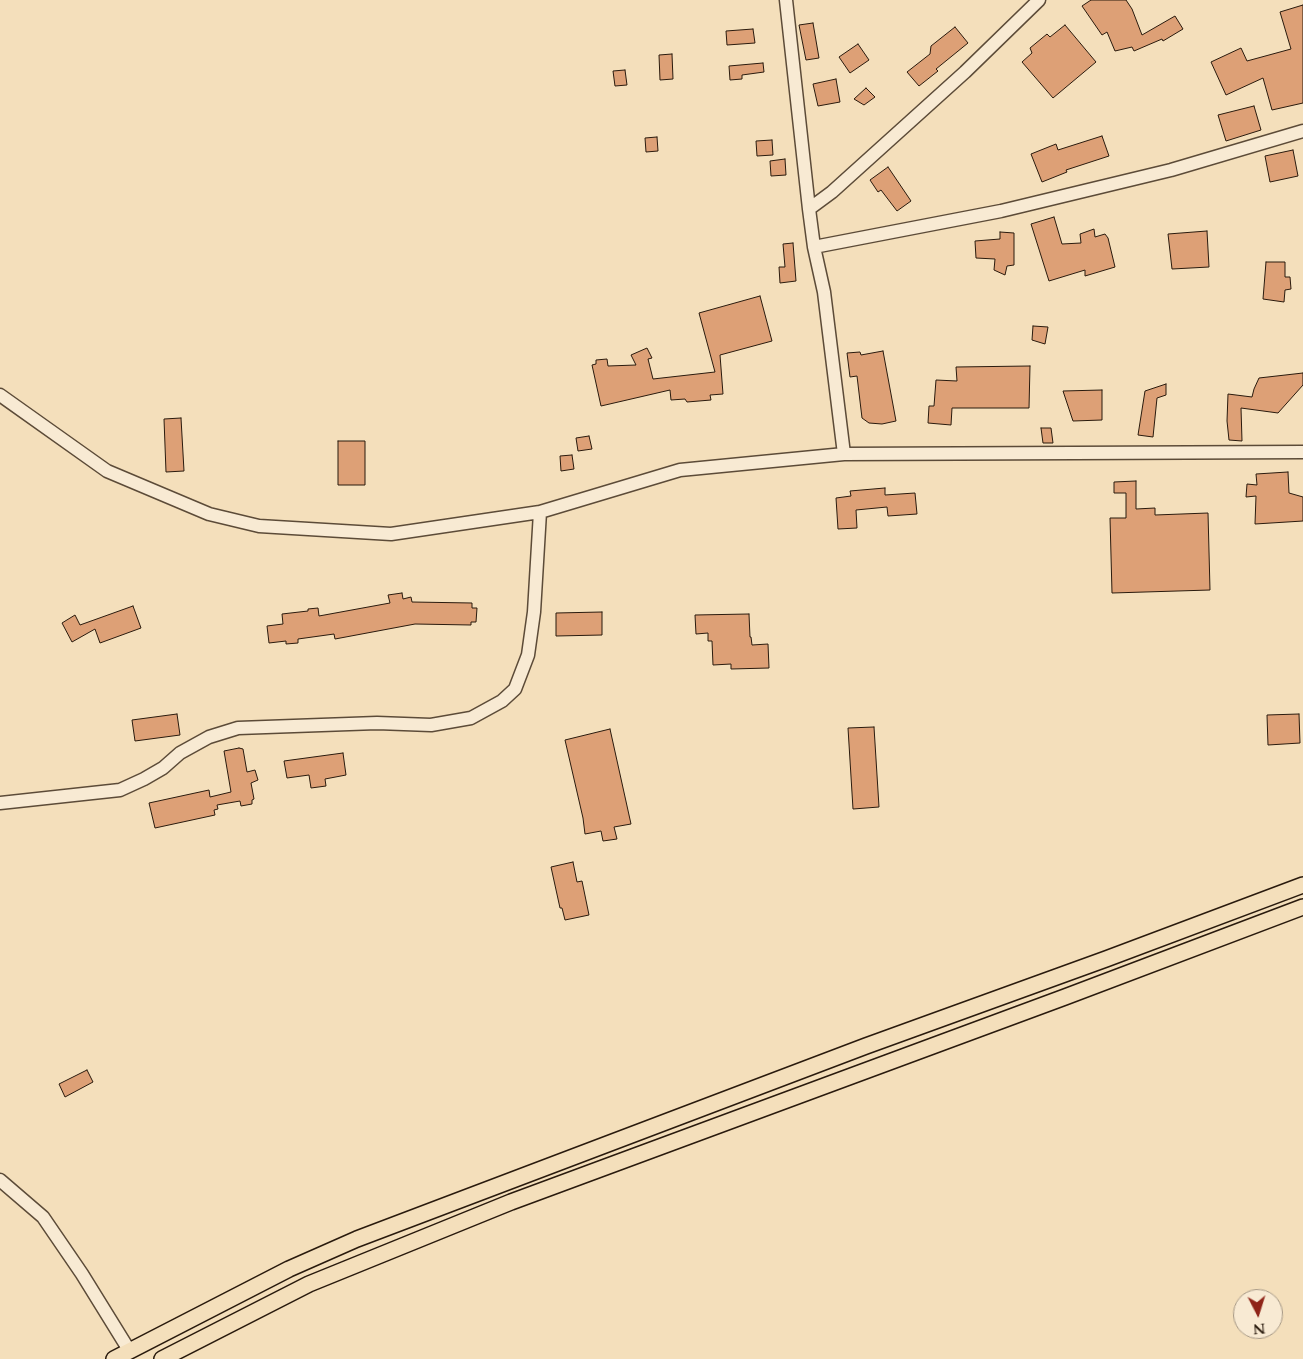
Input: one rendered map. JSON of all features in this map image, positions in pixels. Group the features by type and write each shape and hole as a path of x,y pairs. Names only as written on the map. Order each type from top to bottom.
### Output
{"main road":[{"path":"114,1359 289,1269 357,1239 857,1050 1303,885"},
{"path":"162,1359 309,1284 511,1202 939,1045 1303,907"}],"street":[{"path":"786,0 809,209 814,247 824,292 844,454"},
{"path":"809,209 832,192 965,72 1039,0"},
{"path":"814,247 1001,211 1171,170 1303,131"},
{"path":"0,395 106,471 209,514 260,526 391,534 540,512 680,470 844,454 1303,452"},
{"path":"0,803 120,790 157,772 180,754 209,738 238,728 377,723 431,725 471,718 502,701 515,689 528,655 534,612 540,512"},
{"path":"0,1180 43,1217 82,1274 129,1350"}],"building":[{"path":"1091,0 1126,0 1132,9 1142,35 1175,16 1183,29 1163,41 1162,39 1134,51 1132,47 1115,51 1107,32 1102,35 1082,6"},
{"path":"1303,5 1303,103 1272,110 1263,78 1226,95 1211,62 1241,48 1247,61 1291,49 1280,12"},
{"path":"813,23 819,58 806,60 799,25"},
{"path":"1065,25 1096,62 1053,98 1022,62 1032,53 1030,48 1047,34 1050,37"},
{"path":"955,27 968,43 936,69 938,71 919,86 907,72 930,54 931,46"},
{"path":"753,29 755,43 727,45 726,31"},
{"path":"858,44 869,60 850,73 839,57"},
{"path":"672,54 673,79 660,80 659,55"},
{"path":"763,63 764,72 742,75 742,79 730,80 729,66"},
{"path":"625,70 627,85 615,86 613,71"},
{"path":"836,79 840,102 818,106 813,84"},
{"path":"866,88 875,97 864,105 854,99"},
{"path":"1254,106 1261,130 1226,141 1218,115"},
{"path":"1102,136 1109,156 1066,170 1067,172 1042,182 1031,154 1056,144 1058,150"},
{"path":"657,137 658,151 646,152 645,138"},
{"path":"772,140 773,155 757,156 756,141"},
{"path":"1293,150 1298,176 1270,182 1265,156"},
{"path":"785,159 786,175 771,176 770,161"},
{"path":"888,167 911,201 897,211 881,190 878,192 870,180"},
{"path":"1054,217 1062,244 1081,243 1080,234 1094,229 1095,237 1105,234 1108,238 1115,267 1085,276 1085,270 1049,281 1031,224"},
{"path":"1207,231 1209,267 1172,269 1168,234"},
{"path":"1000,232 1014,233 1014,265 1007,266 1005,275 994,270 995,259 976,258 975,241 1000,239"},
{"path":"793,243 796,281 780,283 779,267 785,267 783,244"},
{"path":"1266,262 1285,262 1285,277 1290,277 1291,289 1285,290 1284,302 1263,299"},
{"path":"760,296 772,341 720,355 723,394 710,395 711,400 687,402 685,399 671,400 670,390 601,406 592,365 596,364 596,360 607,359 608,366 636,365 631,355 647,348 652,358 648,359 653,379 715,372 699,313"},
{"path":"1033,326 1048,327 1045,344 1032,340"},
{"path":"883,351 896,421 882,424 869,423 862,418 857,376 850,377 847,353 860,352 861,355"},
{"path":"1030,366 1029,408 952,408 951,425 928,423 929,406 934,406 936,380 957,381 956,367"},
{"path":"1303,373 1303,385 1278,413 1241,408 1242,441 1229,440 1227,421 1228,394 1252,397 1259,378"},
{"path":"1166,384 1166,395 1157,398 1153,437 1138,435 1145,391"},
{"path":"1102,390 1102,420 1073,421 1063,391"},
{"path":"181,418 184,471 166,472 164,419"},
{"path":"1041,428 1051,428 1053,443 1043,443"},
{"path":"589,436 592,449 578,451 576,438"},
{"path":"338,441 365,441 365,485 338,485"},
{"path":"572,455 574,469 561,471 560,456"},
{"path":"1288,472 1289,493 1303,497 1303,521 1255,524 1256,496 1246,497 1247,484 1257,485 1256,474"},
{"path":"1136,481 1136,509 1155,508 1155,515 1208,513 1210,590 1112,593 1110,518 1126,518 1126,493 1114,493 1114,482"},
{"path":"885,488 885,495 915,493 917,514 888,516 887,507 856,510 857,528 838,529 836,498 851,496 850,491"},
{"path":"402,593 403,599 411,597 412,602 472,603 472,608 477,608 476,622 471,622 471,625 415,624 335,639 334,634 298,639 298,643 286,644 286,641 269,643 267,626 283,624 282,614 318,608 319,616 390,603 388,595"},
{"path":"133,606 141,628 100,643 95,629 72,642 62,623 75,615 80,625"},
{"path":"602,612 602,635 556,636 556,613"},
{"path":"749,614 752,645 768,644 769,668 731,669 731,664 713,665 712,641 708,641 708,633 696,634 695,615"},
{"path":"177,714 180,735 135,741 132,720"},
{"path":"1299,714 1300,743 1268,745 1267,715"},
{"path":"874,727 879,807 853,809 848,728"},
{"path":"610,729 631,824 614,827 617,839 603,841 601,831 585,834 565,740"},
{"path":"243,749 247,772 255,770 258,780 251,783 254,799 252,804 241,806 240,801 217,805 218,809 214,810 215,815 155,828 149,803 209,790 210,797 231,792 224,751"},
{"path":"343,753 346,775 325,779 326,786 311,788 309,775 287,778 284,761"},
{"path":"573,862 577,882 582,881 589,915 565,920 562,908 560,908 551,867"},
{"path":"87,1070 93,1082 65,1097 59,1084"}]}
